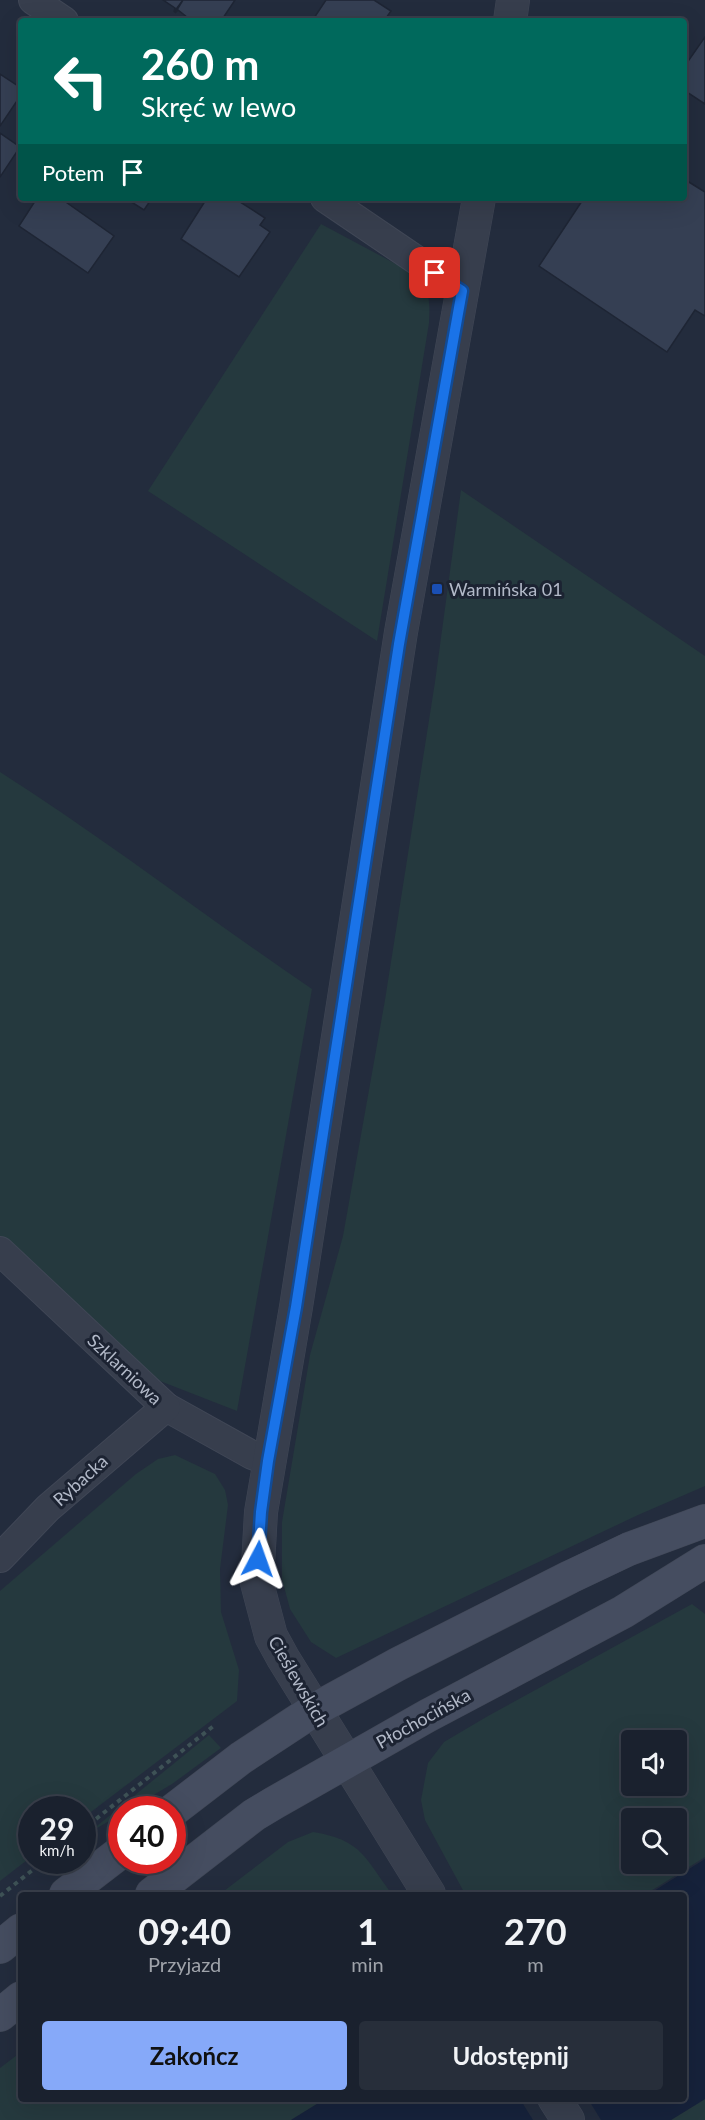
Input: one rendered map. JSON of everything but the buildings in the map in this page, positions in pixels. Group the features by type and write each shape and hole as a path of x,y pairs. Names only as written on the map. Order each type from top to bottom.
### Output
{"main road":[{"path":"186,1801 241,1758 314,1710 398,1664 570,1577 629,1550 705,1521"},
{"name":"Płochocińska","path":"155,1892 254,1815 346,1760 623,1612 705,1561"},
{"path":"69,1892 108,1862"},
{"path":"0,1947 18,1932"},
{"path":"0,2015 18,2000"}],"street":[{"path":"33,0 60,18"},
{"path":"510,18 513,0"},
{"path":"329,201 462,291"},
{"name":"Cieślewskich","path":"427,1890 314,1710 271,1636 257,1583 261,1512 268,1461 296,1307 400,638 478,201"},
{"name":"Szklarniowa","path":"0,1251 166,1407 252,1455 268,1461"},
{"name":"Rybacka","path":"0,1558 48,1508 166,1407"},
{"path":"557,2102 568,2120"}],"path":[{"path":"96,1819 216,1724"},
{"path":"0,1896 28,1874"}],"green space":[{"path":"321,224 409,271 425,289 429,300 429,323 377,641 148,491"},
{"path":"461,490 705,656 705,1486 638,1515 336,1658 311,1642 290,1609 282,1579 282,1522 310,1355 343,1236 385,1000 435,682"},
{"path":"0,772 312,989 237,1411 160,1381 76,1311 0,1237"},
{"path":"175,1455 215,1474 225,1490 228,1505 220,1569 221,1612 239,1670 237,1701 112,1796 108,1796 108,1799 96,1808 96,1796 18,1796 18,1867 0,1881 0,1591 136,1474 158,1459"},
{"path":"692,1604 705,1614 705,1857 687,1868 687,1808 621,1808 621,1874 678,1874 649,1892 464,1892 425,1820 421,1800 428,1763 444,1742"},
{"path":"209,1735 221,1748 152,1796 134,1796"},
{"path":"108,1817 108,1822 96,1829"},
{"path":"313,1832 342,1840 352,1845 368,1860 391,1892 223,1892 288,1842"},
{"path":"18,2054 18,2102 320,2102 291,2120 0,2120 0,2068"},
{"path":"705,2099 705,2120 671,2120"}],"water":[{"path":"705,1859 705,2099 671,2120 291,2120 320,2102 687,2102 687,1892 652,1892 681,1874 687,1874 687,1870"}],"pier":[{"path":"522,2102 590,2102 601,2120 533,2120"}],"place":[{"name":"Warmińska 01","path":"437,589"}],"route":[{"path":"258,1559 268,1461 296,1307 399,644 462,291 435,273"}]}
